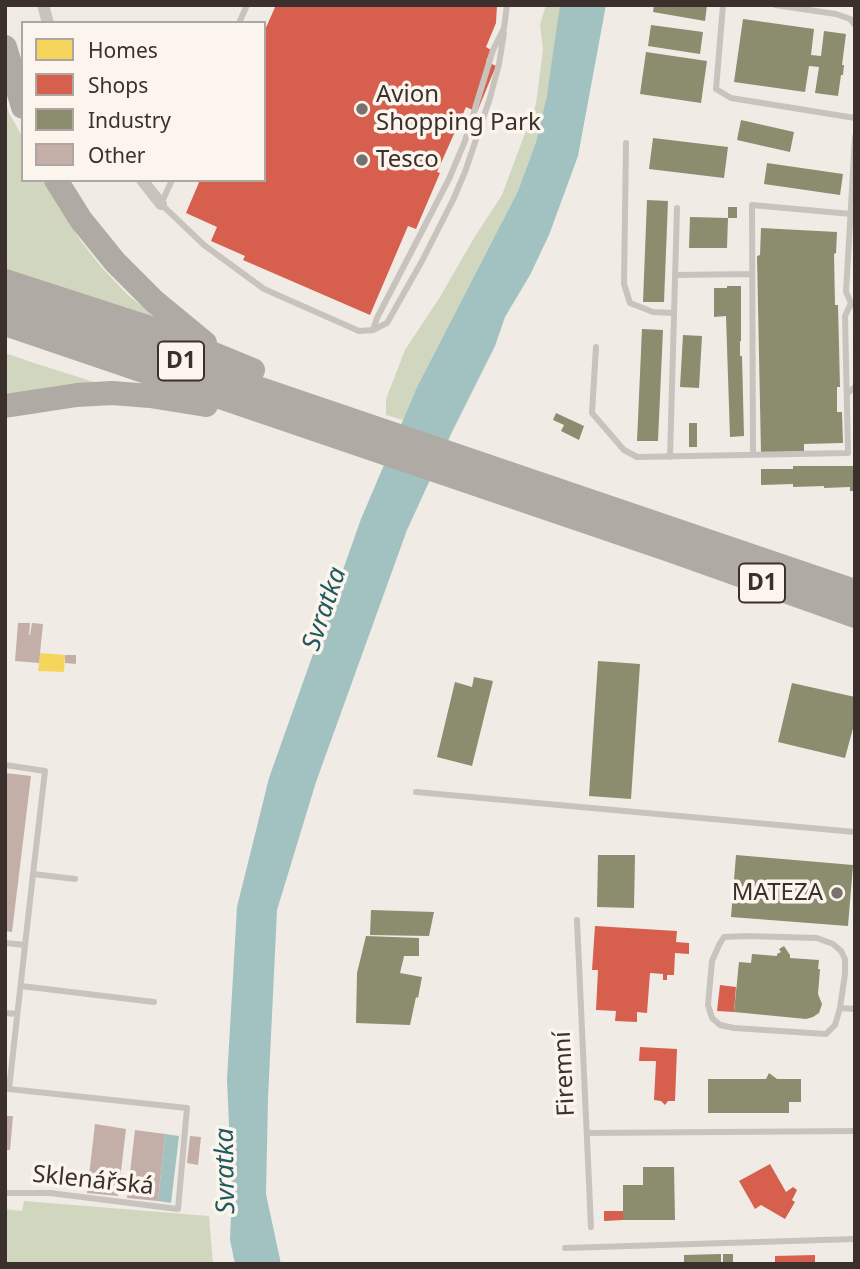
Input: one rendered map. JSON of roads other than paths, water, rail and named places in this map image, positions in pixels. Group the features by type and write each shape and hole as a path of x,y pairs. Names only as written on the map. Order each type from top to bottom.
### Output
{"highway":[{"path":"5,47 21,100"},
{"path":"57,182 81,220 116,262 154,300 218,355"},
{"path":"5,281 153,329 218,355 303,392 353,431"},
{"name":"D1","path":"5,302 353,431 526,490 855,592"},
{"name":"D1","path":"5,324 285,420 353,431"},
{"path":"5,407 77,395 111,393 176,400 285,420"},
{"name":"D1","path":"526,490 855,616"}],"street":[{"path":"144,182 162,204"}],"lane":[{"path":"240,21 247,5"},
{"path":"723,5 716,89 731,98 855,118"},
{"path":"775,5 836,14 850,19 855,25"},
{"path":"171,182 162,204 204,245 264,289 359,331 373,330 387,323 435,236 465,172 499,64 506,7"},
{"path":"373,330 449,179 493,50 505,28"},
{"path":"596,347 592,413 624,450 637,457 851,453 845,316 853,305 846,292 855,137"},
{"path":"626,143 624,284 630,303 653,312 674,313"},
{"path":"753,455 752,205 851,214"},
{"path":"670,457 677,208"},
{"path":"675,275 752,274"},
{"path":"847,394 855,387"},
{"path":"5,765 45,771 17,1014 5,1013"},
{"path":"416,792 855,832"},
{"path":"33,874 75,879"},
{"name":"Firemní","path":"577,920 591,1227"},
{"path":"723,937 817,938 833,944 845,959 840,1008 835,1025 826,1034 720,1025 712,1018 708,1005 712,961 723,937"},
{"path":"5,943 25,945"},
{"path":"20,986 154,1002"},
{"path":"840,1008 855,1009"},
{"name":"Sklenářská","path":"5,1193 50,1193 178,1209 187,1108 9,1089 17,1014"},
{"path":"587,1133 855,1131"},
{"path":"565,1248 855,1238"}],"water":[{"path":"560,5 606,5 578,156 549,235 530,275 505,317 495,346 407,530 316,782 277,910 266,1194 281,1264 235,1264 230,1240 232,1191 227,1080 237,907 269,778 361,519 417,387 518,191 536,142 547,95"},
{"path":"165,1134 179,1136 171,1203 158,1201"}],"place":[{"name":"Avion Shopping Park","path":"362,109"},
{"name":"Tesco","path":"362,160"},
{"name":"MATEZA","path":"837,893"}],"water label":[{"name":"Svratka","path":"325,609"},
{"name":"Svratka","path":"226,1171"}]}
